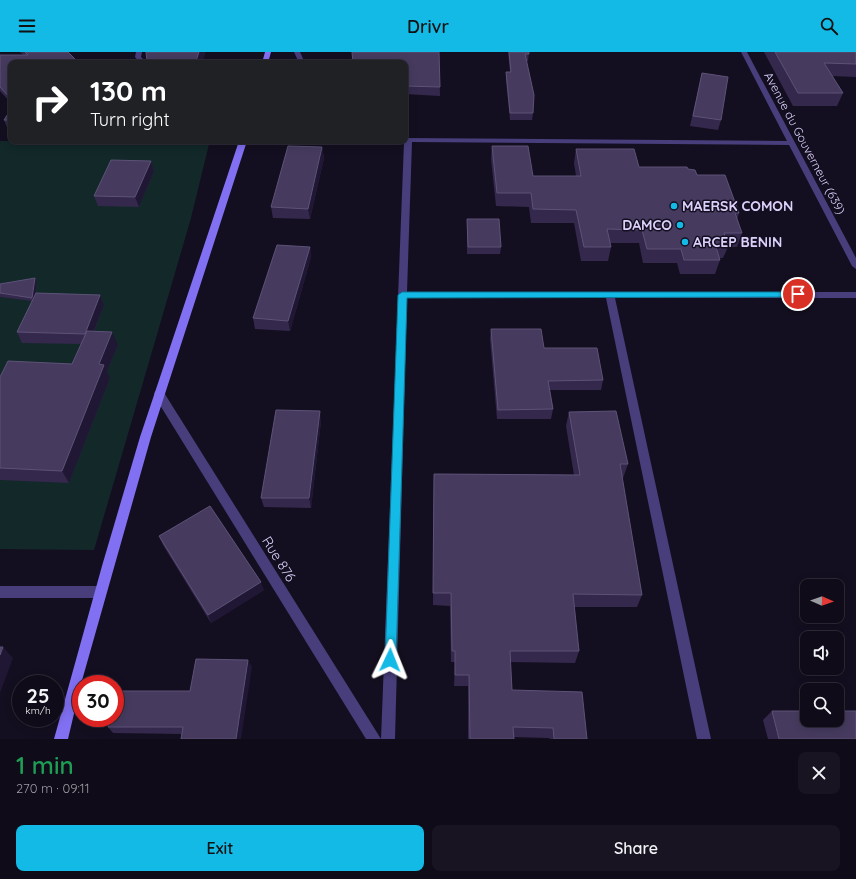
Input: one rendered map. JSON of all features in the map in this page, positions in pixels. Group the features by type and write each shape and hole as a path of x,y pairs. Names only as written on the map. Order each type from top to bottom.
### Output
{"street":[{"name":"Avenue du Gouverneur (639)","path":"744,52 856,266"},
{"path":"408,140 792,143"},
{"path":"61,739 100,592 159,394 220,217 243,144"},
{"path":"388,739 406,144"},
{"path":"402,295 856,294"},
{"path":"610,295 704,739"},
{"name":"Rue 876","path":"159,394 374,739"},
{"path":"0,592 100,592"}],"green space":[{"path":"0,141 8,141 8,144 209,144 191,218 94,550 0,549"}],"building":[{"path":"25,52 68,52 76,60 8,60 8,96 0,87 0,55 28,55"},
{"path":"146,52 199,52 196,60 147,60"},
{"path":"352,52 439,52 440,87 408,86 408,60 353,60"},
{"path":"509,52 529,52 529,54 525,54 534,95 533,113 510,113 506,72 511,72"},
{"path":"775,52 856,52 856,64 824,63 843,93 798,93"},
{"path":"702,73 728,77 721,120 693,116"},
{"path":"8,114 8,120 4,120"},
{"path":"288,146 322,147 308,209 271,207"},
{"path":"492,146 528,146 533,176 581,176 576,149 634,149 639,167 687,167 688,169 695,170 697,175 725,175 739,213 735,213 742,233 724,233 728,245 715,244 720,260 684,260 681,249 647,249 642,230 607,229 611,247 584,247 576,210 533,209 531,193 497,193"},
{"path":"111,160 151,161 135,197 94,196"},
{"path":"467,219 499,219 501,247 468,247"},
{"path":"277,245 310,247 288,321 253,318"},
{"path":"35,278 32,298 0,293 0,284"},
{"path":"36,293 100,295 85,334 17,332"},
{"path":"491,329 541,329 544,348 597,348 603,380 548,381 553,409 498,410"},
{"path":"87,331 112,332 99,364 104,365 62,471 0,468 0,377 8,361 72,364"},
{"path":"276,410 320,411 309,498 261,498"},
{"path":"616,411 628,464 620,464 642,595 573,594 579,651 510,651 512,690 582,692 587,739 554,739 553,728 513,727 514,739 470,739 469,675 455,675 455,651 452,651 451,593 433,593 434,474 580,475 569,412"},
{"path":"210,506 261,582 208,615 159,536"},
{"path":"0,647 3,647 0,655"},
{"path":"196,659 248,660 236,739 181,739 183,727 124,727 124,691 190,691"},
{"path":"772,711 800,711 800,727 844,727 844,711 856,711 856,739 779,739"}],"place":[{"name":"MAERSK COMON","path":"674,206"},
{"name":"DAMCO","path":"680,225"},
{"name":"ARCEP BENIN","path":"685,242"}],"route":[{"path":"390,660 402,295 798,294"}]}
